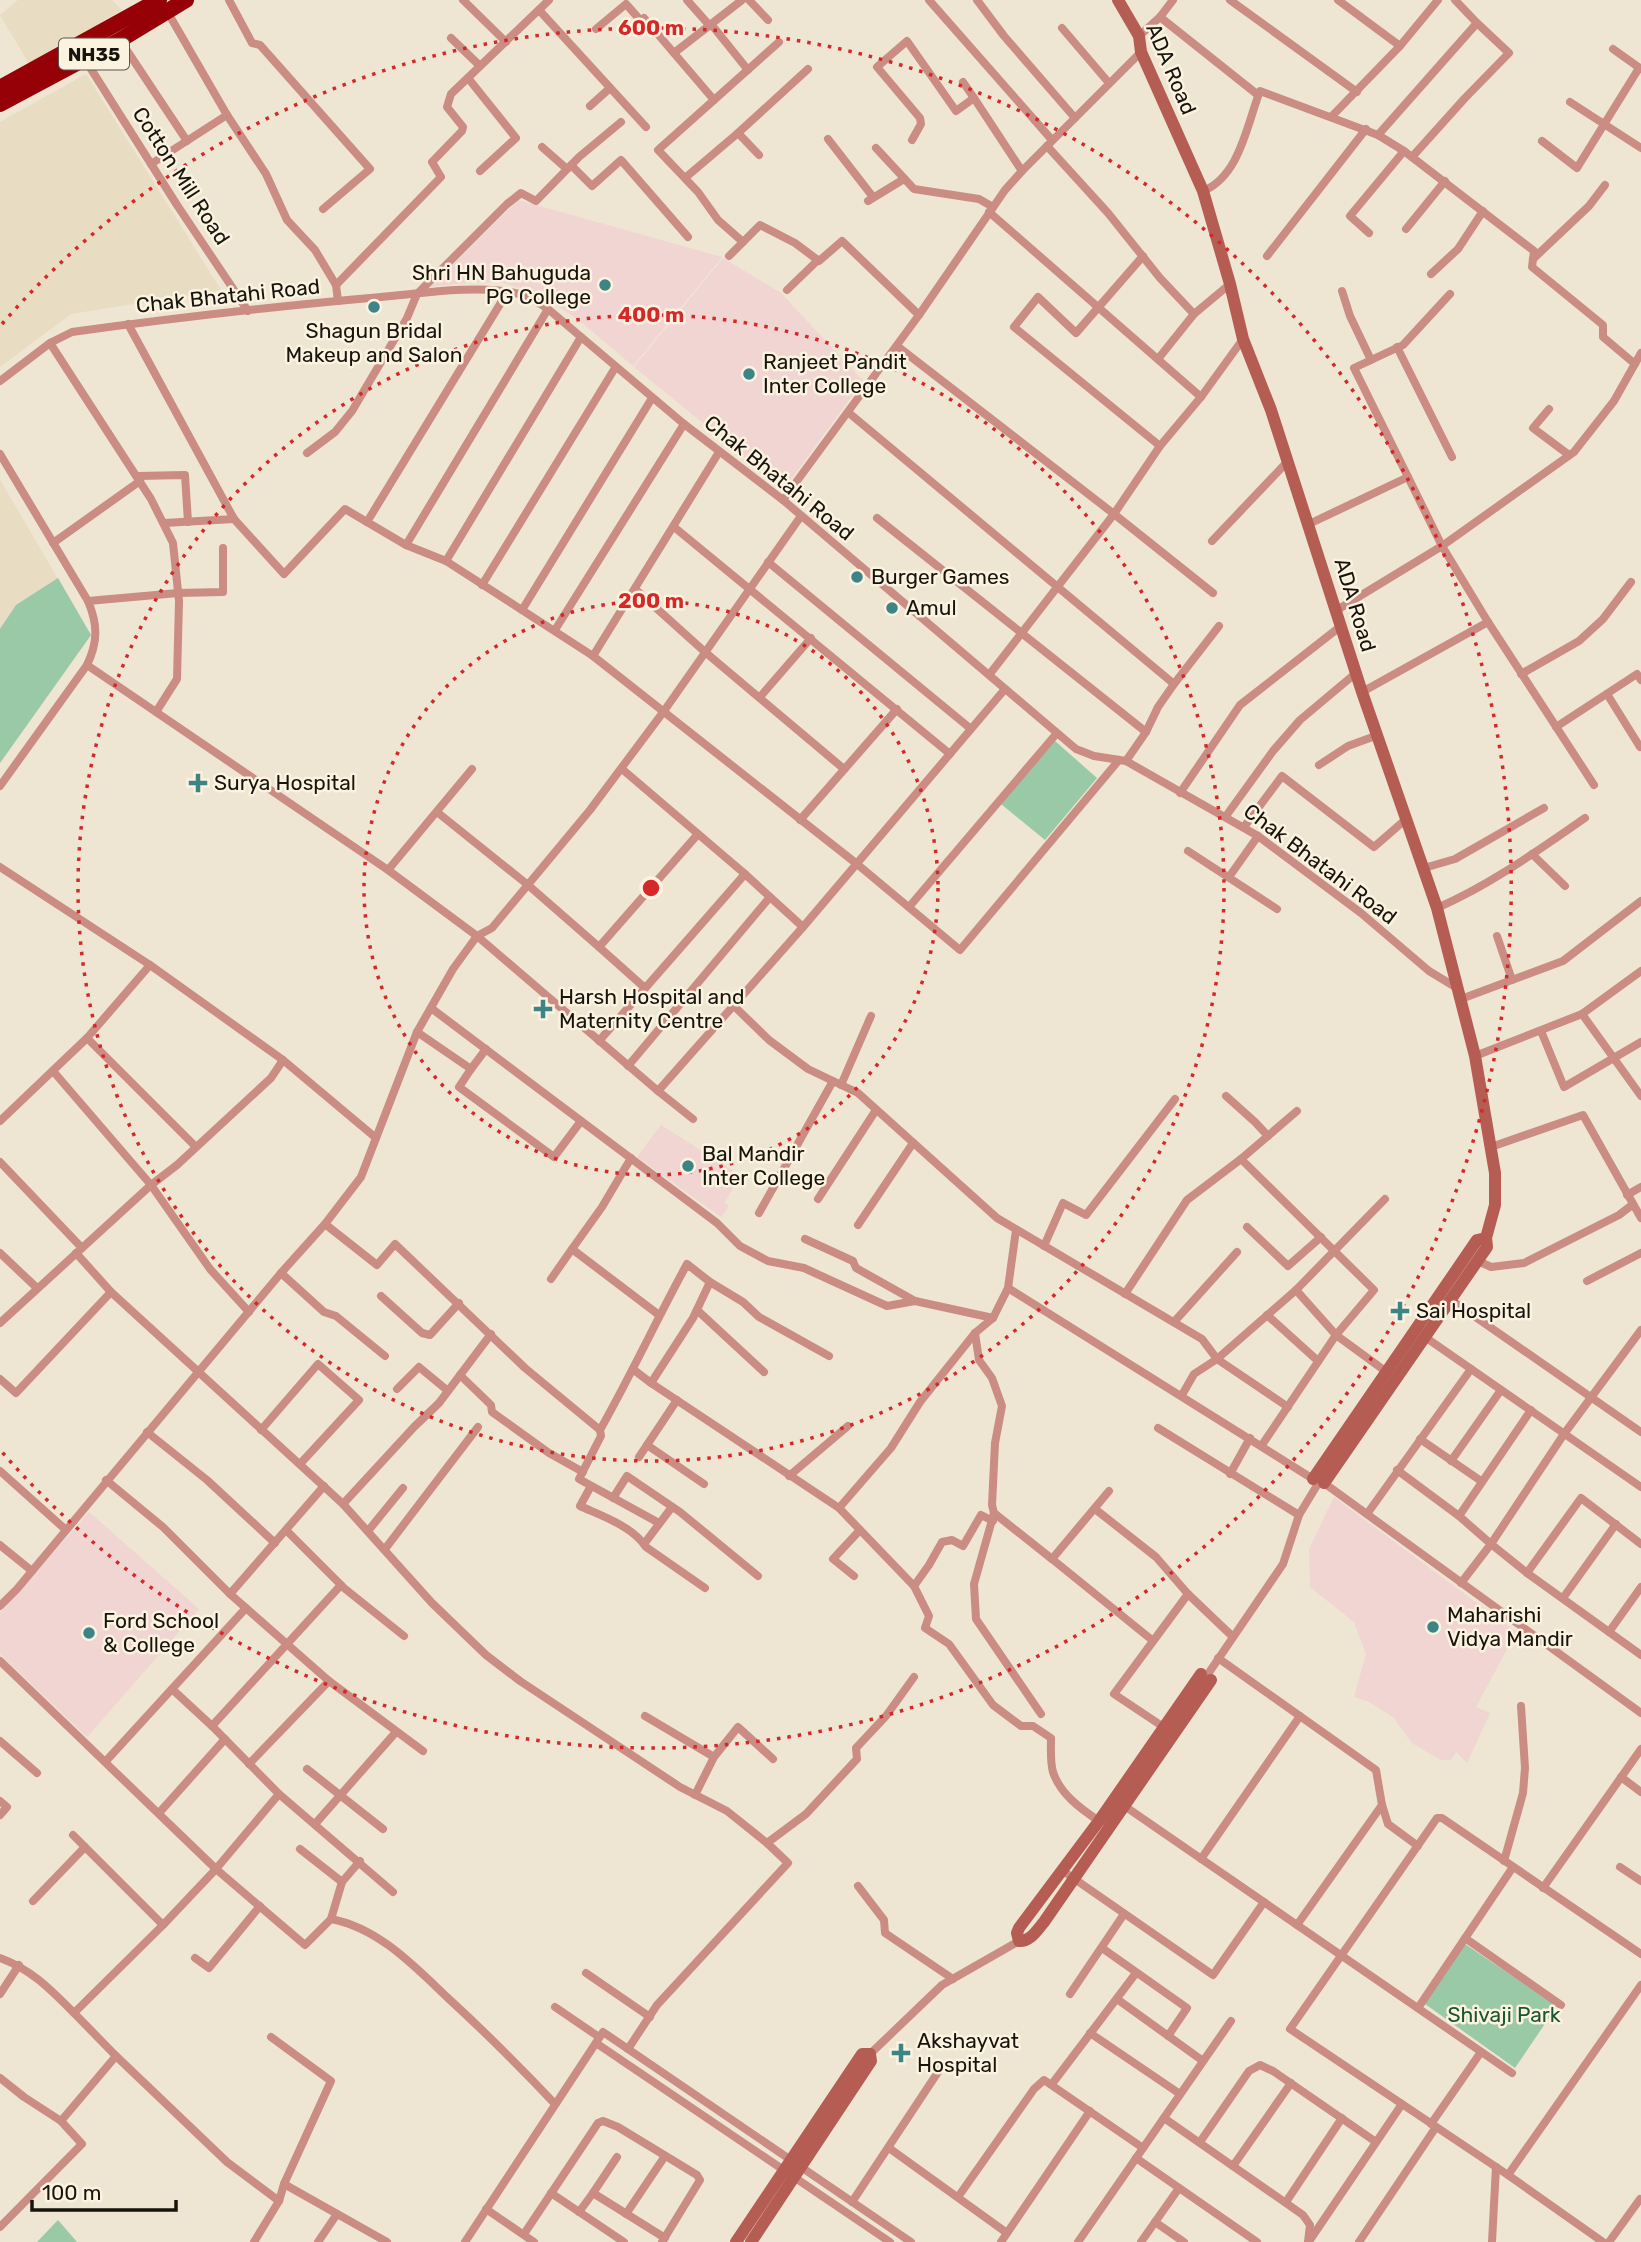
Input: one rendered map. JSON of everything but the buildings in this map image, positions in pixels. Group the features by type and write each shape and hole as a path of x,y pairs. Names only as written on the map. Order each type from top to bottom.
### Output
{"highway":[{"name":"NH35","path":"0,104 81,52 163,6 186,0"},
{"name":"NH35","path":"0,88 81,52 120,40 163,6"}],"street":[{"path":"229,0 252,43 260,45 370,169 323,209"},
{"path":"463,0 506,42"},
{"path":"337,285 439,180 440,174 432,162 463,127 447,107 449,97 549,0"},
{"path":"687,0 748,70"},
{"path":"674,53 742,0"},
{"path":"749,0 768,20"},
{"path":"929,0 1194,314"},
{"path":"978,0 1004,36 1075,118"},
{"name":"ADA Road","path":"1118,0 1139,36 1141,52 1203,191 1243,339 1288,461 1362,692 1437,908 1475,1056 1495,1173 1495,1205 1486,1238 1487,1247 1425,1337 1391,1375"},
{"path":"1139,36 1160,17 1173,0"},
{"path":"1230,0 1357,92"},
{"path":"1338,0 1399,46"},
{"path":"1332,116 1357,92 1438,0"},
{"path":"1369,233 1350,216 1509,53 1455,0"},
{"path":"596,29 626,4 641,21 645,18 714,100"},
{"path":"163,6 227,115 266,174 287,220 315,250 337,285 338,301"},
{"path":"540,10 646,127"},
{"path":"1160,17 1258,94"},
{"path":"1378,135 1477,23"},
{"path":"1062,28 1109,83"},
{"path":"450,37 480,66"},
{"path":"120,40 187,141"},
{"path":"912,141 921,124 920,118 877,67 907,41 956,111 974,98"},
{"path":"743,242 718,220 685,178 658,150 779,42"},
{"path":"1542,141 1577,168 1640,68 1613,50"},
{"name":"Cotton Mill Road","path":"81,52 248,311"},
{"path":"783,500 849,413 991,209 1021,171 1141,52"},
{"path":"685,178 808,69"},
{"path":"468,78 516,138 480,171"},
{"path":"963,82 1021,171"},
{"path":"590,106 610,88"},
{"path":"1203,191 1213,187 1234,159 1260,91 1366,129 1408,154 1534,251 1532,267 1603,325 1603,337 1635,364"},
{"path":"1570,103 1641,148"},
{"path":"151,164 227,115"},
{"path":"307,453 335,432 352,411 407,318 417,294 507,204 521,194 536,201 569,167 621,122"},
{"path":"1266,256 1366,129"},
{"path":"738,133 760,155"},
{"path":"828,139 870,199 904,179"},
{"path":"542,147 592,186 621,160 688,237"},
{"path":"876,148 914,190 979,199 1201,397"},
{"path":"1406,229 1445,181"},
{"path":"1533,259 1589,206 1605,185"},
{"path":"1431,274 1458,249 1483,211"},
{"path":"729,256 760,225 795,243 818,260"},
{"path":"787,290 842,241 919,315"},
{"path":"1143,256 1076,333 1038,297 1014,327 1160,446"},
{"path":"1158,359 1194,314 1230,284"},
{"path":"367,522 508,291"},
{"name":"Chak Bhatahi Road","path":"0,381 50,343 72,332 417,294 508,291 527,296 548,309 615,368 783,500 1076,749 1094,756 1123,761 1244,827 1362,912 1429,971 1459,993"},
{"path":"1342,291 1350,316 1371,360"},
{"path":"1450,294 1403,345 1354,368 1442,546 1594,785"},
{"path":"406,545 548,309"},
{"path":"128,324 234,519 284,573 345,509 406,545 446,561 593,656 857,863 960,950 1123,761 1146,732 1158,707 1174,684 1219,626"},
{"path":"446,561 581,337"},
{"path":"989,675 1114,514 1160,446 1201,397 1243,339"},
{"path":"50,343 138,479 173,542 178,593 177,679 156,712"},
{"path":"897,346 1213,593"},
{"path":"1397,347 1452,457"},
{"path":"1337,610 1442,546 1569,455 1614,401 1641,353"},
{"path":"482,585 615,368"},
{"path":"522,610 652,398"},
{"path":"1549,409 1534,428 1569,455"},
{"path":"849,413 1174,684"},
{"path":"555,629 684,424"},
{"path":"593,656 719,452"},
{"path":"0,454 88,601 97,634 87,665 0,786"},
{"path":"1212,541 1288,461"},
{"path":"53,543 138,479 185,475 188,522"},
{"path":"1309,524 1408,477"},
{"path":"0,1606 325,1224 361,1177 417,1032 453,969 477,936 492,928 622,769 801,516"},
{"path":"877,518 1146,732"},
{"path":"164,523 234,519"},
{"path":"674,527 950,754"},
{"path":"88,601 223,592 223,548"},
{"path":"768,562 971,729"},
{"path":"1521,674 1579,641 1603,619 1631,582"},
{"path":"635,589 844,769"},
{"path":"1362,692 1488,622"},
{"path":"1180,793 1240,705 1341,626"},
{"path":"760,697 811,638"},
{"path":"87,665 388,870 477,936 693,1119"},
{"path":"1226,816 1273,751 1300,720 1356,673"},
{"path":"1556,727 1637,674 1641,680"},
{"path":"658,1091 803,927 1005,689"},
{"path":"1607,694 1640,747"},
{"path":"800,820 897,709"},
{"path":"909,907 1057,733"},
{"path":"1320,765 1348,746 1378,735"},
{"path":"388,870 472,769"},
{"path":"622,769 803,927"},
{"path":"1244,827 1282,776 1374,847 1405,820"},
{"path":"1424,868 1455,859 1544,808"},
{"path":"436,811 528,885 645,988"},
{"path":"1437,908 1466,895 1585,818"},
{"path":"599,947 698,834"},
{"path":"1229,877 1258,836"},
{"path":"1188,851 1277,909"},
{"path":"1532,854 1565,886"},
{"path":"0,867 149,965 284,1060 376,1138"},
{"path":"598,1041 745,874"},
{"path":"628,1066 770,897"},
{"path":"1459,993 1512,980 1563,961 1641,901"},
{"path":"1497,936 1512,980"},
{"path":"0,1122 87,1038 149,965"},
{"path":"1475,1056 1582,1014 1641,971"},
{"path":"733,1005 769,1040 808,1069 858,1093 998,1218 1202,1339 1217,1359 1287,1406"},
{"path":"431,1008 717,1223 740,1246 768,1261 804,1268 887,1306 915,1301"},
{"path":"1582,1014 1641,1096"},
{"path":"759,1213 837,1083 872,1016"},
{"path":"1541,1031 1564,1087 1641,1042"},
{"path":"417,1032 471,1069"},
{"path":"87,1038 195,1146"},
{"path":"485,1049 458,1087 554,1157 581,1121"},
{"path":"0,1323 271,1078 284,1060"},
{"path":"53,1071 151,1185 210,1269 249,1312"},
{"path":"1226,1096 1268,1136"},
{"path":"1044,1246 1063,1203 1086,1215 1175,1099"},
{"path":"818,1199 876,1110"},
{"path":"1125,1294 1187,1200 1297,1111"},
{"path":"1491,1147 1583,1115 1641,1218"},
{"path":"858,1226 913,1143"},
{"path":"551,1279 602,1207 631,1158"},
{"path":"1241,1159 1374,1290 1336,1335 1262,1445"},
{"path":"0,1162 79,1251 111,1292 343,1504 432,1603 486,1655 531,1688 695,1795 727,1811 768,1843 788,1863 657,2005 628,2049"},
{"path":"1627,1195 1641,1187"},
{"path":"1182,1395 1194,1374 1217,1359 1296,1290 1385,1199"},
{"path":"1478,1261 1491,1267 1524,1263 1619,1215 1632,1205"},
{"path":"325,1224 377,1265 395,1244 525,1368 600,1430"},
{"path":"1247,1227 1288,1266 1321,1237"},
{"path":"839,1508 891,1448 920,1402 975,1332 993,1318 1008,1288 1016,1230"},
{"path":"1018,1941 1019,1928 1099,1821 1120,1803 1283,1564 1299,1514 1319,1481 1477,1240 1486,1238"},
{"path":"805,1239 853,1261 856,1268 915,1301 993,1318"},
{"path":"572,1250 659,1315"},
{"path":"1174,1322 1237,1252"},
{"path":"0,1253 37,1287"},
{"path":"1587,1281 1641,1254"},
{"path":"659,1523 579,1479 601,1436 600,1430 634,1370 659,1315 687,1264 743,1302 759,1317 829,1356"},
{"path":"281,1273 324,1312 336,1316 385,1356"},
{"path":"651,1382 697,1310 710,1282"},
{"path":"1008,1288 1319,1481 1641,1713"},
{"path":"1296,1290 1336,1335 1391,1375"},
{"path":"0,1379 16,1393 111,1292"},
{"path":"381,1296 422,1332 430,1335 458,1303"},
{"path":"1451,1300 1641,1432"},
{"path":"697,1310 764,1372"},
{"path":"1267,1315 1318,1361"},
{"path":"1461,1583 1491,1544 1591,1396 1641,1330"},
{"path":"975,1332 979,1360 992,1378 1002,1406 991,1486 993,1517 974,1584 976,1619 1041,1714"},
{"path":"343,1504 448,1391 491,1334"},
{"path":"1425,1337 1641,1487"},
{"path":"261,1430 318,1364 359,1400 300,1464"},
{"path":"397,1389 419,1367 448,1391"},
{"path":"1367,1514 1471,1369"},
{"path":"634,1370 839,1508 914,1586 929,1616 925,1628 949,1644 993,1705 1021,1726 1034,1726 1051,1738 1053,1771 1062,1788 1078,1808 1099,1821"},
{"path":"460,1375 491,1405 492,1412 549,1453 583,1472"},
{"path":"1451,1461 1501,1390"},
{"path":"639,1457 677,1400"},
{"path":"1459,1516 1531,1410"},
{"path":"789,1476 848,1426"},
{"path":"385,1549 478,1427"},
{"path":"1158,1428 1299,1514"},
{"path":"147,1432 207,1480 275,1543"},
{"path":"1230,1474 1250,1438"},
{"path":"1420,1439 1481,1481"},
{"path":"648,1445 704,1485"},
{"path":"1397,1470 1459,1516 1527,1573 1641,1656"},
{"path":"0,1471 66,1530"},
{"path":"613,1498 627,1476 672,1507 758,1576"},
{"path":"106,1480 163,1527 230,1594 329,1681 424,1751"},
{"path":"230,1594 324,1486"},
{"path":"591,1486 580,1506 640,1538 644,1544 705,1588"},
{"path":"368,1531 403,1488"},
{"path":"1052,1559 1110,1491"},
{"path":"1527,1573 1581,1498 1641,1544"},
{"path":"644,1544 672,1507"},
{"path":"1095,1509 1147,1549 1188,1594 1232,1636"},
{"path":"914,1586 942,1542 951,1540 963,1546 981,1515 993,1517 1052,1559 1152,1640"},
{"path":"1563,1598 1616,1524"},
{"path":"286,1530 341,1585 404,1636"},
{"path":"854,1576 833,1559 860,1530"},
{"path":"0,1545 32,1570"},
{"path":"212,1726 341,1585"},
{"path":"1609,1632 1641,1587"},
{"path":"1165,1728 1114,1694 1188,1594"},
{"path":"106,1761 246,1608"},
{"path":"1218,1658 1376,1770 1388,1824 1418,1846"},
{"path":"0,1661 216,1869 305,1945 331,1919 342,1882 360,1861"},
{"path":"768,1843 806,1814 857,1759 856,1748 886,1716 914,1676"},
{"path":"736,2242 871,2061 870,2054 934,1992 1018,1941 1023,1941 1037,1930 1075,1880 1165,1728 1207,1676"},
{"path":"249,1764 329,1681"},
{"path":"172,1689 279,1794 393,1892"},
{"path":"1504,1861 1523,1793 1525,1768 1521,1706"},
{"path":"645,1716 714,1757"},
{"path":"1201,1859 1300,1716"},
{"path":"695,1795 714,1757 738,1727 773,1759"},
{"path":"315,1824 396,1732"},
{"path":"159,1813 225,1739"},
{"path":"0,1741 37,1773"},
{"path":"1543,1888 1641,1749"},
{"path":"307,1769 383,1829"},
{"path":"1621,1777 1641,1792"},
{"path":"74,2013 216,1869 279,1794"},
{"path":"0,1801 7,1807 0,1815"},
{"path":"1120,1803 1512,2073"},
{"path":"1297,1925 1382,1805"},
{"path":"1603,2242 1290,2029 1437,1818 1442,1818 1641,1954"},
{"path":"72,1835 163,1925"},
{"path":"33,1901 85,1847"},
{"path":"300,1849 342,1882"},
{"path":"1418,2008 1513,1867"},
{"path":"1620,1867 1641,1881"},
{"path":"1063,1871 1213,1975 1264,1902"},
{"path":"858,1886 884,1920 885,1933 953,1979"},
{"path":"195,1958 209,1968 260,1906"},
{"path":"1070,1994 1124,1914"},
{"path":"331,1919 343,1921 369,1933 404,1957 505,2051 555,2104"},
{"path":"1465,1938 1562,2005"},
{"path":"1102,1948 1186,2008 1168,2036"},
{"path":"0,1958 19,1965 40,1979 227,2162 279,2201"},
{"path":"0,1994 19,1965"},
{"path":"586,1973 650,2017"},
{"path":"1052,2084 1136,1973"},
{"path":"1508,2175 1641,1984"},
{"path":"1117,1999 1203,2061"},
{"path":"555,2007 793,2169 852,2202 911,2242"},
{"path":"1079,2242 1231,2021"},
{"path":"1090,2033 1180,2094"},
{"path":"254,2242 279,2201 331,2081 271,2036"},
{"path":"464,2242 599,2037"},
{"path":"599,2037 628,2049 890,2242"},
{"path":"1359,2242 1481,2052"},
{"path":"61,2121 116,2056"},
{"path":"852,2202 942,2066"},
{"path":"1200,2142 1249,2071 1256,2066 1264,2066 1376,2142"},
{"path":"0,2078 61,2121 82,2144 0,2227"},
{"path":"958,2197 1034,2089 1044,2080 1143,2148"},
{"path":"1233,2166 1291,2083"},
{"path":"1308,2242 1402,2104"},
{"path":"1001,2242 1090,2111"},
{"path":"1164,2118 1309,2221 1311,2230 1308,2242"},
{"path":"1286,2203 1342,2118"},
{"path":"524,2234 598,2123 603,2121 618,2127 697,2175 700,2180 663,2240 593,2193"},
{"path":"889,2148 1007,2232"},
{"path":"626,2214 665,2156"},
{"path":"579,2212 617,2157"},
{"path":"1136,2158 1257,2242"},
{"path":"1492,2242 1496,2167"},
{"path":"751,2242 793,2169"},
{"path":"285,2183 387,2242"},
{"path":"1140,2242 1179,2188"},
{"path":"551,2193 624,2242"},
{"path":"1609,2242 1640,2199"},
{"path":"486,2209 534,2242"},
{"path":"318,2242 337,2214"},
{"path":"1155,2222 1184,2242"}],"shaded area":[{"path":"18,0 112,0 122,10 30,65 0,15"},
{"path":"86,74 221,290 71,314 0,367 0,122"},
{"name":"Shri HN Bahuguda PG College","path":"518,200 722,257 633,366 580,321 538,293 504,283 475,282 430,287"},
{"name":"Ranjeet Pandit Inter College","path":"723,258 781,293 863,381 784,489 634,367"},
{"path":"0,480 91,635 0,763"},
{"name":"Bal Mandir Inter College","path":"661,1125 740,1175 725,1202 729,1206 721,1217 637,1157"},
{"name":"Maharishi Vidya Mandir","path":"1334,1497 1516,1632 1476,1707 1490,1713 1467,1763 1456,1752 1451,1760 1441,1760 1412,1743 1393,1717 1369,1702 1354,1697 1366,1654 1354,1622 1310,1587 1309,1549"},
{"name":"Ford School & College","path":"89,1512 199,1609 87,1737 0,1654 0,1613"}],"green space":[{"path":"58,578 91,635 0,763 0,629 16,605"},
{"path":"1055,741 1097,778 1045,840 1001,804"},
{"name":"Shivaji Park","path":"1465,1944 1557,2006 1515,2068 1425,2004"},
{"path":"58,2220 77,2242 37,2242"}],"place":[{"name":"Shri HN Bahuguda PG College","path":"605,285"},
{"name":"Shagun Bridal Makeup and Salon","path":"374,307"},
{"name":"Ranjeet Pandit Inter College","path":"749,374"},
{"name":"Burger Games","path":"857,577"},
{"name":"Amul","path":"892,608"},
{"name":"Surya Hospital","path":"198,783"},
{"name":"Harsh Hospital and Maternity Centre","path":"543,1009"},
{"name":"Bal Mandir Inter College","path":"688,1166"},
{"name":"Sai Hospital","path":"1400,1311"},
{"name":"Maharishi Vidya Mandir","path":"1433,1627"},
{"name":"Ford School & College","path":"89,1633"},
{"name":"Akshayvat Hospital","path":"901,2053"}]}
